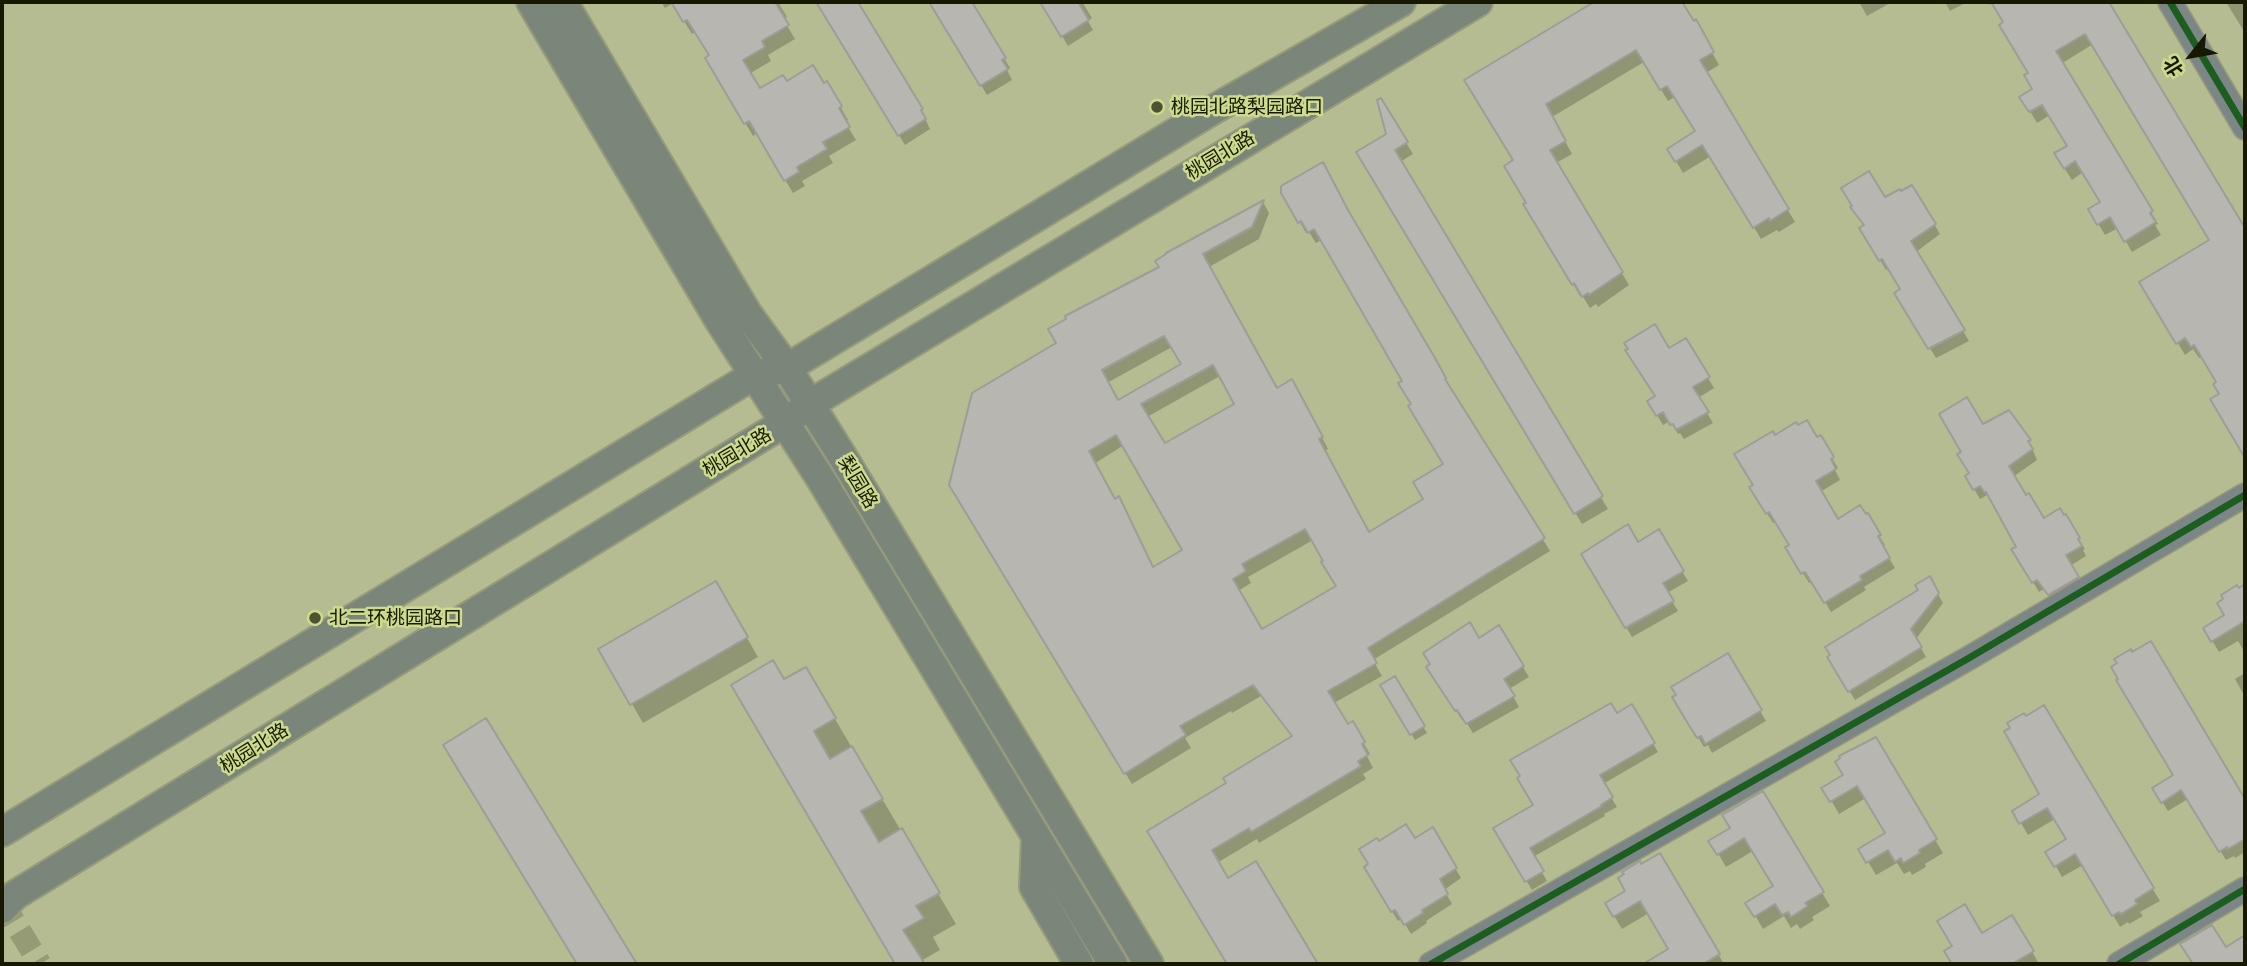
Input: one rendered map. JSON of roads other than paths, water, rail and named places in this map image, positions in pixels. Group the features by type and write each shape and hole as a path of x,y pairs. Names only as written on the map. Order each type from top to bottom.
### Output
{"main road":[{"name":"梨园路","path":"531,2 754,375 822,481 1113,964"},
{"name":"梨园路","path":"563,2 747,313 810,404 1149,964"},
{"path":"2,832 754,375 787,368 1216,108 1369,10 1401,2"},
{"name":"桃园北路","path":"2,909 15,895 784,423 810,404 1478,2"},
{"path":"1036,836 1034,887 1079,964"}],"street":[{"path":"2171,2 2245,128"},
{"path":"1431,964 1969,657 2245,495"},
{"path":"2119,964 2245,889"}],"tunnel":[{"path":"2,902 40,964"}],"place":[{"name":"桃园北路梨园路口","path":"1157,107"},
{"name":"北二环桃园路口","path":"315,618"}]}
